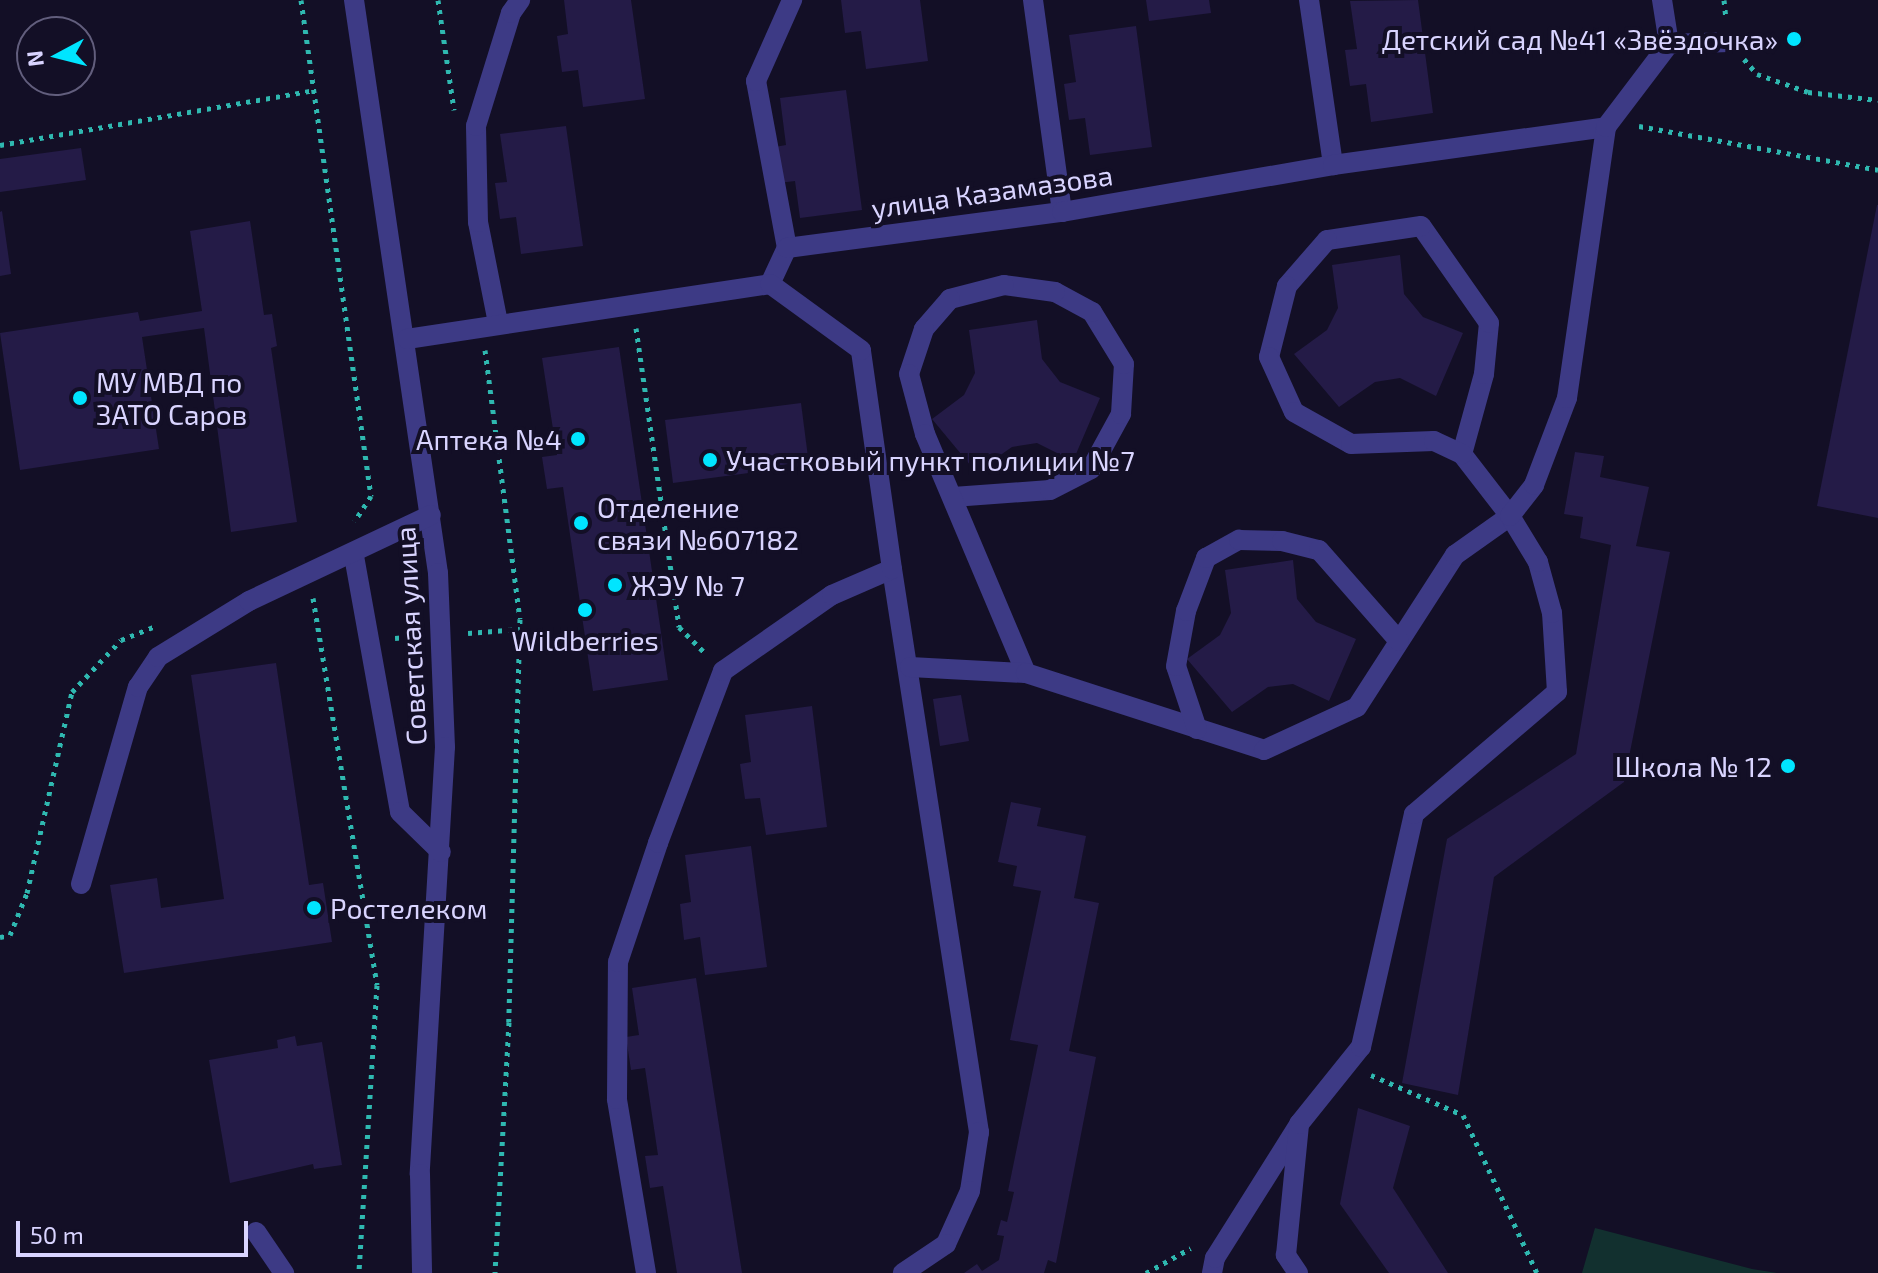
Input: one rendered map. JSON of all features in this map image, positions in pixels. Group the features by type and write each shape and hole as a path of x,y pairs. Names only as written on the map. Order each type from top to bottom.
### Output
{"street":[{"name":"Советская улица","path":"354,0 431,515 445,747 420,1174 422,1273"},
{"path":"490,324 478,222 476,126 511,13 520,0"},
{"path":"770,284 787,248 756,81 792,0"},
{"path":"1033,0 1062,212"},
{"path":"1309,0 1333,165"},
{"path":"910,667 1026,673 1264,750 1357,707 1455,555 1510,516 1534,485 1567,398 1606,127 1669,44 1662,0"},
{"path":"1669,44 1729,42"},
{"name":"улица Казамазова","path":"787,248 1062,212 1333,165 1606,127"},
{"path":"1212,1273 1215,1258 1299,1124 1361,1047 1414,814 1507,739 1557,692 1552,613 1538,562 1510,516 1462,454 1434,441 1351,444 1294,412 1269,357 1287,286 1327,240 1421,226 1489,323 1484,374 1462,454"},
{"path":"407,339 770,284 861,350 979,1132 970,1191 946,1244 903,1273"},
{"path":"953,497 1050,490 1091,469 1121,414 1124,364 1092,312 1055,292 1004,285 950,299 924,329 909,374 925,434 1026,673"},
{"path":"81,884 138,687 158,657 249,601 354,556 431,515"},
{"path":"1197,729 1176,666 1186,611 1206,558 1239,540 1282,541 1319,550 1399,641"},
{"path":"354,556 400,812 441,852"},
{"path":"646,1273 617,1099 618,962 723,671 832,595 892,569"},
{"path":"1298,1273 1286,1255 1299,1124"},
{"path":"256,1232 284,1273"}],"path":[{"path":"438,0 455,116"},
{"path":"1724,0 1729,42 1757,74 1808,92 1878,100"},
{"path":"0,145 314,90"},
{"path":"1606,127 1654,126 1878,170"},
{"path":"633,303 679,627 723,671"},
{"path":"490,324 520,629 509,1022 495,1273"},
{"path":"0,937 10,935 27,893 72,692 121,640 160,624"},
{"path":"468,633 520,629"},
{"path":"382,639 420,636"},
{"path":"1347,1065 1463,1115 1537,1273"}],"green space":[{"path":"1595,1228 1752,1269 1777,1273 1582,1273"}],"building":[{"path":"564,0 631,0 645,99 583,107 578,70 562,72 557,36 568,34"},
{"path":"841,0 920,0 928,61 866,69 861,31 845,33"},
{"path":"1146,0 1209,0 1211,13 1149,21"},
{"path":"1418,0 1433,113 1371,122 1366,84 1350,86 1345,50 1357,49 1350,1"},
{"path":"1136,26 1152,147 1090,155 1085,118 1069,120 1064,84 1076,82 1069,35"},
{"path":"846,90 862,210 800,218 795,181 779,183 775,147 786,145 780,98"},
{"path":"566,126 583,246 521,254 516,217 500,219 495,183 507,182 500,134"},
{"path":"81,148 86,180 0,192 0,159"},
{"path":"1878,205 1878,518 1817,506"},
{"path":"0,212 11,274 0,276"},
{"name":"МУ МВД по ЗАТО Саров","path":"250,221 264,315 272,314 277,346 271,348 297,522 231,532 204,328 142,337 159,449 20,470 0,333 138,312 140,321 202,311 190,231"},
{"path":"1400,255 1404,294 1423,317 1463,333 1436,396 1400,378 1375,382 1339,407 1294,354 1327,330 1338,308 1332,265"},
{"path":"1037,320 1042,359 1060,382 1100,398 1073,461 1037,443 1012,447 976,472 932,419 964,395 975,373 969,330"},
{"name":"ЖЭУ № 7","path":"619,347 668,680 593,691 563,487 547,489 542,457 557,455 542,358"},
{"path":"801,403 809,465 673,483 665,420"},
{"path":"1575,452 1604,456 1600,477 1649,487 1636,546 1670,552 1624,782 1494,877 1458,1095 1402,1083 1447,839 1576,754 1611,545 1580,538 1583,517 1564,514"},
{"path":"1293,560 1297,599 1316,622 1356,639 1329,701 1293,684 1268,687 1232,712 1187,659 1220,635 1231,613 1225,570"},
{"name":"Ростелеком","path":"276,663 309,885 323,883 332,942 124,973 110,885 157,878 161,908 224,899 191,675"},
{"path":"961,695 969,741 940,746 933,699"},
{"path":"812,706 827,827 766,835 760,798 745,799 740,764 751,762 745,715"},
{"path":"1011,802 1041,808 1037,826 1086,836 1074,898 1099,903 1069,1051 1096,1057 1056,1263 1048,1260 1044,1273 964,1273 977,1264 982,1271 999,1260 1004,1236 997,1235 1001,1220 1007,1222 1014,1192 1008,1191 1038,1045 1010,1040 1041,891 1013,886 1017,866 998,862"},
{"path":"751,846 767,967 705,975 700,937 684,940 680,904 691,902 685,855"},
{"path":"696,978 742,1273 677,1273 663,1186 650,1188 645,1156 658,1155 645,1068 631,1070 626,1037 639,1035 632,988"},
{"path":"295,1036 297,1046 322,1042 342,1165 314,1169 313,1164 230,1183 209,1060 278,1048 277,1040"},
{"path":"1358,1108 1410,1126 1393,1188 1448,1273 1389,1273 1340,1204"}],"place":[{"name":"Детский сад №41 «Звёздочка»","path":"1794,39"},
{"name":"МУ МВД по ЗАТО Саров","path":"80,398"},
{"name":"Аптека №4","path":"578,439"},
{"name":"Участковый пункт полиции №7","path":"710,460"},
{"name":"Отделение связи №607182","path":"581,523"},
{"name":"ЖЭУ № 7","path":"615,585"},
{"name":"Wildberries","path":"585,610"},
{"name":"Школа № 12","path":"1788,766"},
{"name":"Ростелеком","path":"314,908"}]}
